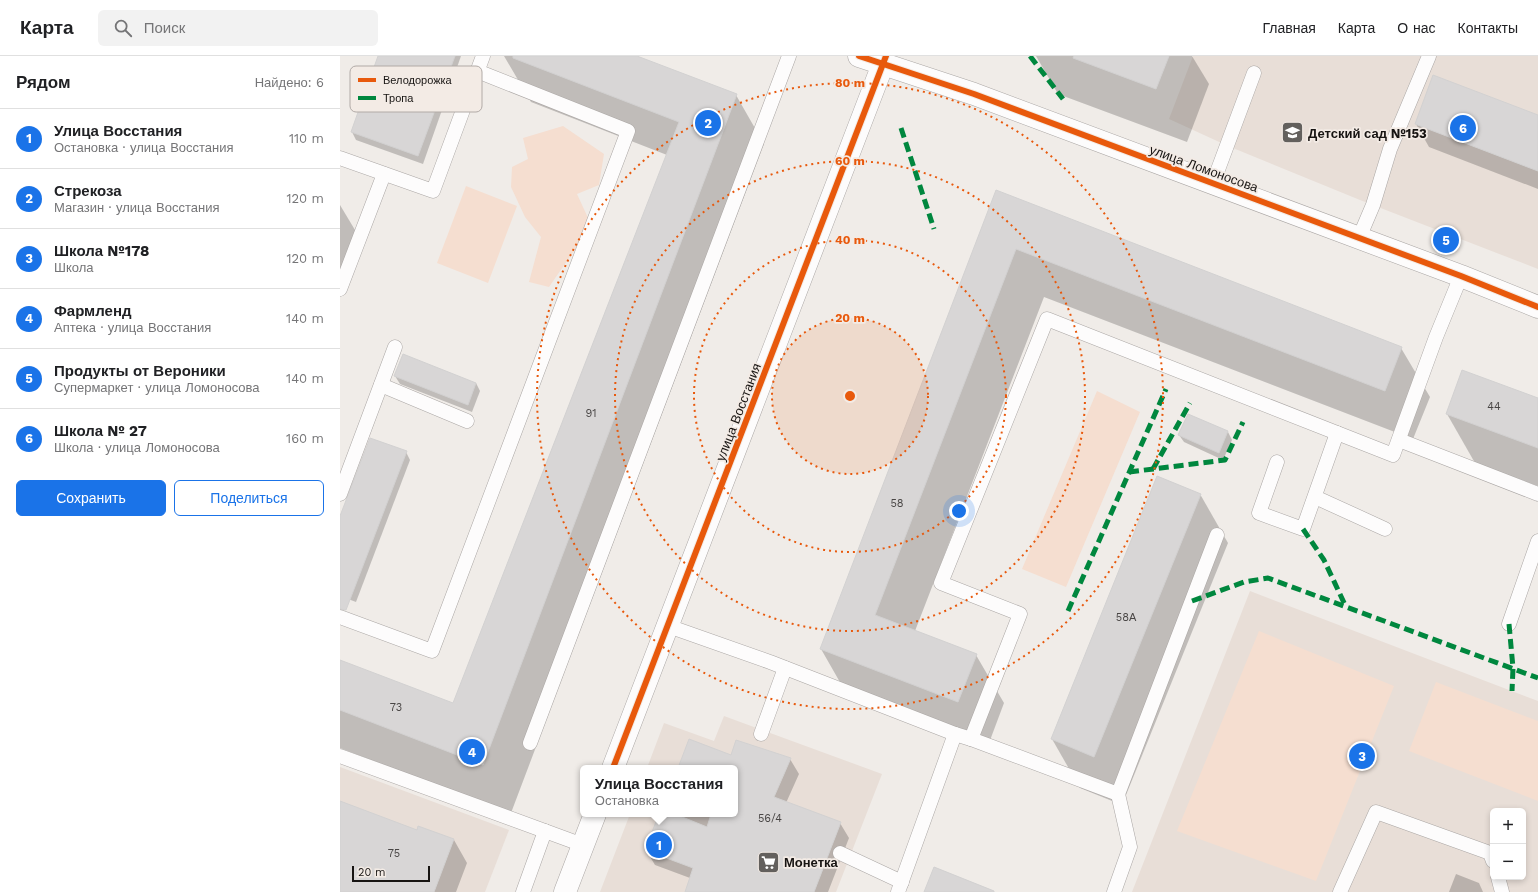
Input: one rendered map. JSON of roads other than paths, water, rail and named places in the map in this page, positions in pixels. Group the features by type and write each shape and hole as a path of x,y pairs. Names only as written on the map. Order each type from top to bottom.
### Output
{"street":[{"name":"улица Ломоносова","path":"859,56 974,94 1461,276 1538,307"},
{"name":"улица Восстания","path":"614,765 882,64"},
{"path":"565,892 594,817"}],"lane":[{"path":"479,66 483,56"},
{"path":"530,743 789,56"},
{"path":"1359,238 1373,205 1390,149 1429,56"},
{"path":"1213,183 1254,72"},
{"path":"340,617 432,651 628,131 482,73"},
{"path":"340,158 432,191 462,112"},
{"path":"340,290 384,174"},
{"path":"971,739 1020,614 941,583 1047,319 1393,455 1436,337 1461,276"},
{"path":"340,494 395,347"},
{"path":"381,385 467,421"},
{"path":"1277,462 1259,513 1303,529 1337,434"},
{"path":"1399,440 1538,494"},
{"path":"1315,497 1386,529"},
{"path":"1114,892 1130,847 1118,794 1217,535"},
{"path":"1509,624 1538,541"},
{"path":"668,626 785,668 955,734 1118,794"},
{"path":"761,734 785,668"},
{"path":"840,853 900,887 955,734"},
{"path":"340,756 583,845"},
{"path":"1340,892 1376,812 1490,853"},
{"path":"523,892 545,831"},
{"path":"1499,880 1502,892"}],"place":[{"name":"Стрекоза","path":"708,123"},
{"name":"Школа № 27","path":"1463,128"},
{"name":"Детский сад №153","path":"1293,133"},
{"name":"Продукты от Вероники","path":"1446,240"},
{"name":"Фармленд","path":"472,752"},
{"name":"Школа №178","path":"1362,756"},
{"name":"Улица Восстания","path":"659,845"},
{"name":"Монетка","path":"768,862"}]}
